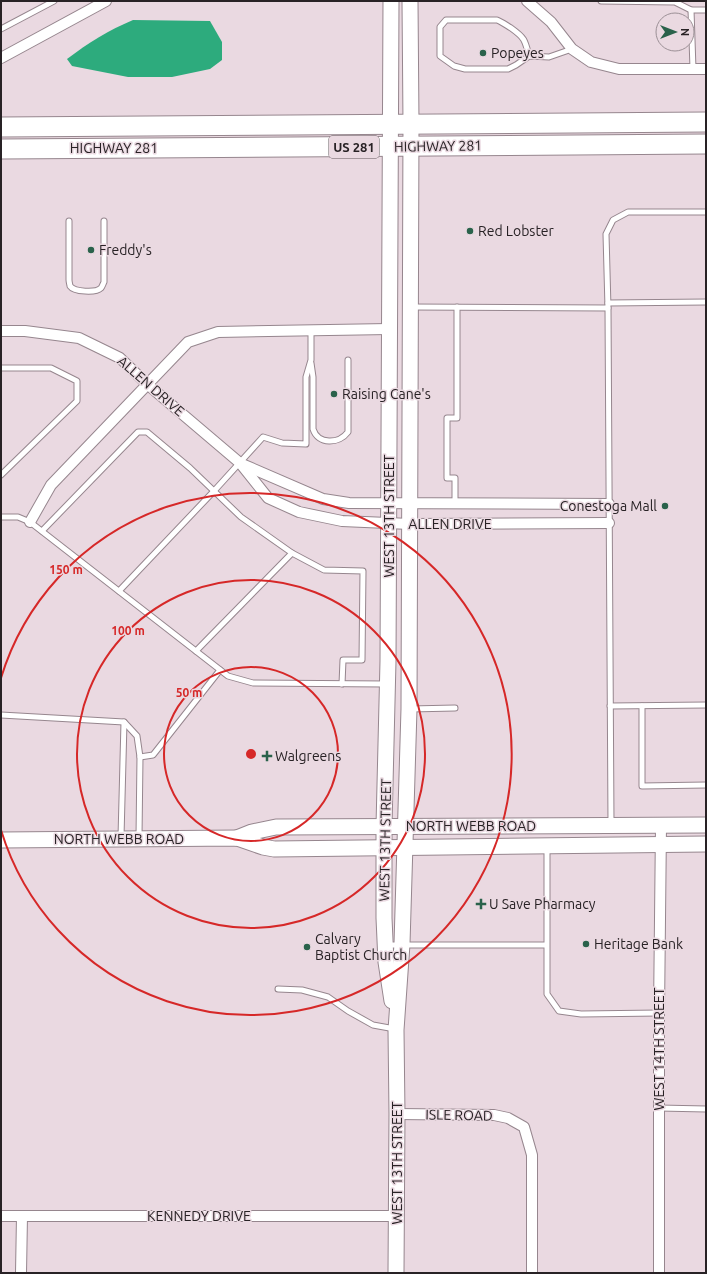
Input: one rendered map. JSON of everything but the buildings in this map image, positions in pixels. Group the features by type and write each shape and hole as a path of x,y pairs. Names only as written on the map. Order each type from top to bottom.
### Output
{"highway":[{"name":"HIGHWAY 281","path":"1,127 706,122"},
{"name":"HIGHWAY 281","path":"1,149 706,144"}],"main road":[{"name":"WEST 13TH STREET","path":"391,1 388,684 384,848 386,962 396,1030"},
{"name":"WEST 13TH STREET","path":"396,1273 396,1030 402,944 409,709 411,307 410,1"},
{"name":"NORTH WEBB ROAD","path":"237,838 252,832 276,827 706,825"},
{"name":"NORTH WEBB ROAD","path":"1,840 237,838 263,847 274,849 706,844"}],"street":[{"path":"1,58 106,1"},
{"path":"527,1 551,22 572,49 591,62 619,69 706,69"},
{"path":"30,522 51,485 188,342 218,332 389,329"},
{"name":"ALLEN DRIVE","path":"1,331 25,331 79,338 120,358 147,384 240,463 268,498 299,512 342,521 410,524 609,523"},
{"name":"ALLEN DRIVE","path":"240,463 324,499 349,503 609,504"},
{"name":"WEST 14TH STREET","path":"659,1273 661,825"},
{"name":"ISLE ROAD","path":"397,1114 494,1115 508,1118 524,1127 532,1155 532,1273"},
{"name":"KENNEDY DRIVE","path":"1,1216 396,1216"},
{"path":"21,1273 22,1216"}],"lane":[{"path":"1,30 54,1"},
{"path":"601,1 675,2 691,10 706,10"},
{"path":"691,10 693,69"},
{"path":"529,56 526,43 522,35 497,20 446,20 440,28 440,56 454,66 465,69 508,69 529,56 550,57 572,49"},
{"path":"611,825 608,306 606,234 613,220 628,212 706,212"},
{"path":"70,221 70,286 74,289 84,291 96,291 101,288 104,282 104,221"},
{"path":"411,307 608,306 706,302"},
{"path":"455,503 455,478 447,478 448,418 457,418 457,307"},
{"path":"311,331 313,429 315,436 320,440 327,441 340,439 348,432 348,360"},
{"path":"118,591 214,491 263,437 282,443 306,444 306,377 311,360"},
{"path":"1,368 51,368 77,381 77,401 1,475"},
{"path":"42,531 138,432 147,432 190,468 241,517 292,553 324,570 363,571 362,660 343,660 342,684"},
{"path":"1,517 18,517 30,522 228,676 253,683 388,684"},
{"path":"196,651 292,553"},
{"path":"140,757 152,754 220,670"},
{"path":"610,706 706,705"},
{"path":"642,706 642,786 706,785"},
{"path":"409,709 455,708"},
{"path":"1,715 124,722 136,736 140,757 139,839"},
{"path":"121,840 124,722"},
{"path":"547,846 547,994 559,1011 581,1014 659,1013"},
{"path":"385,945 546,945"},
{"path":"278,989 302,990 328,996 348,1012 372,1025 396,1030"},
{"path":"659,1108 706,1109"}],"shaded area":[{"path":"133,20 210,21 222,42 222,60 210,69 172,77 128,77 72,66 67,59 99,37"}],"place":[{"name":"Popeyes","path":"483,53"},
{"name":"Red Lobster","path":"470,231"},
{"name":"Freddy's","path":"91,250"},
{"name":"Raising Cane's","path":"334,394"},
{"name":"Conestoga Mall","path":"665,506"},
{"name":"Walgreens","path":"267,756"},
{"name":"U Save Pharmacy","path":"481,904"},
{"name":"Heritage Bank","path":"586,944"},
{"name":"Calvary Baptist Church","path":"307,947"}]}
